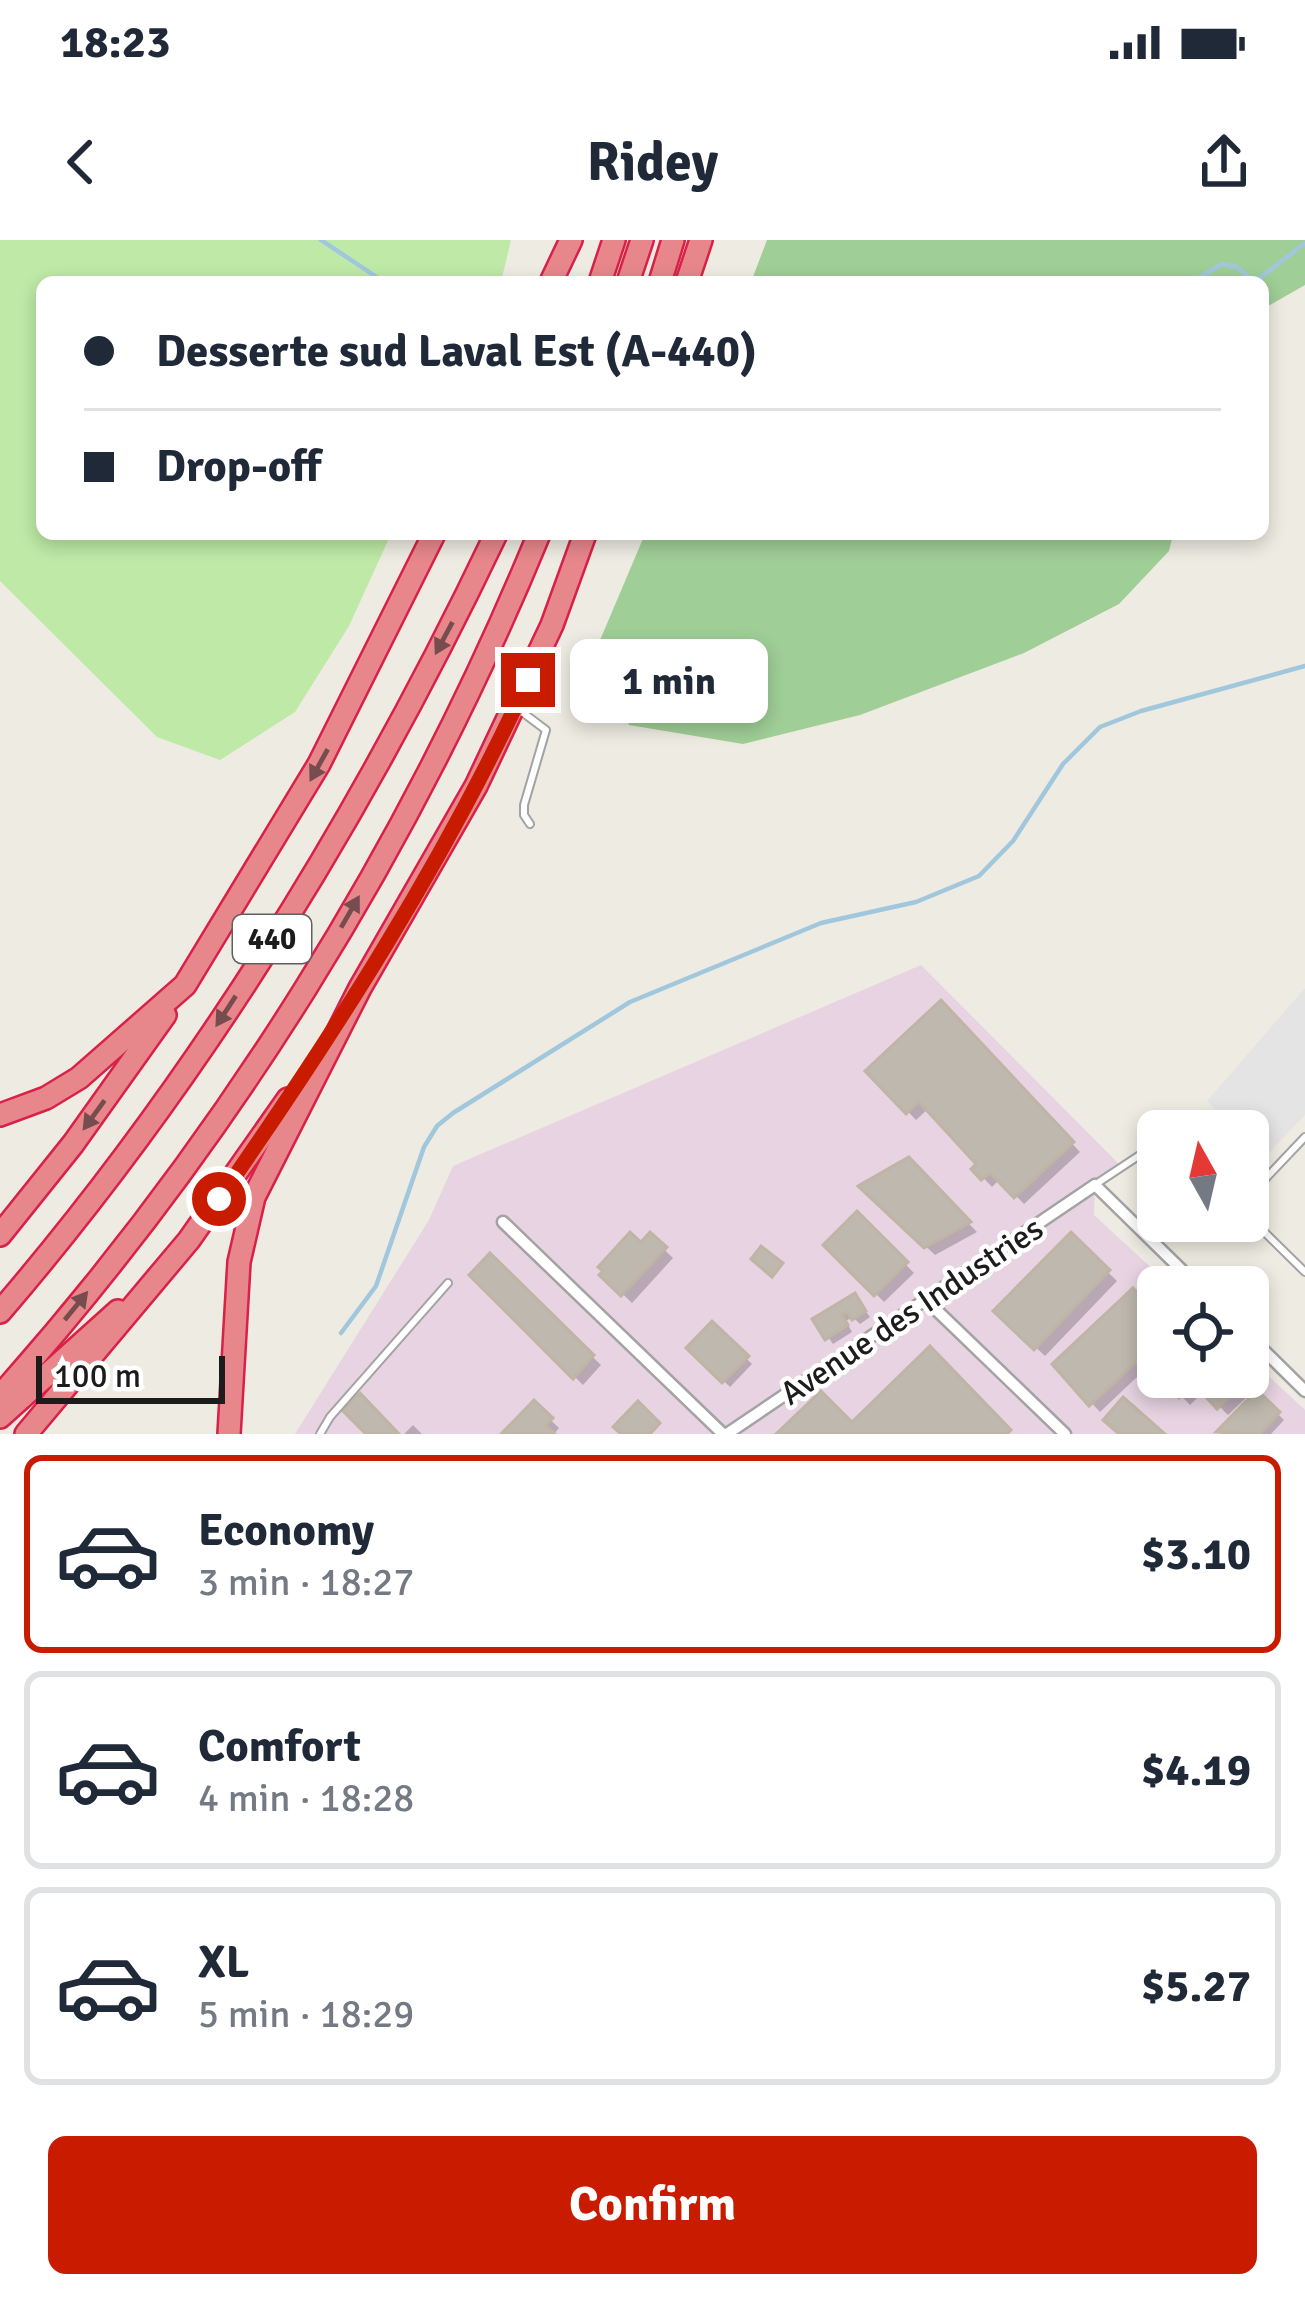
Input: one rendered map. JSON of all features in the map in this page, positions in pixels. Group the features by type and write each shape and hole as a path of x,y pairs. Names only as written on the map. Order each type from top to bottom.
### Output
{"highway":[{"path":"549,276 555,240"},
{"path":"551,276 571,240"},
{"path":"602,276 614,240"},
{"path":"630,276 642,240"},
{"path":"663,276 673,240"},
{"path":"689,276 701,240"},
{"path":"0,1235 102,1105 185,985 311,780 431,540"},
{"name":"440","path":"0,1312 160,1107 262,955 372,769 493,540"},
{"name":"440","path":"0,1396 137,1230 285,1020 388,848 440,749 536,540"},
{"path":"229,1434 236,1295 249,1210 285,1129 432,867 515,707 587,540"},
{"path":"0,1115 46,1098 80,1078 185,985"},
{"path":"26,1434 219,1199 360,988"},
{"path":"0,1417 159,1276"}],"street":[{"path":"1095,1185 1177,1266"},
{"name":"Avenue des Industries","path":"725,1434 1095,1185"},
{"path":"503,1222 725,1434"},
{"path":"926,1300 1065,1434"},
{"path":"1269,1356 1305,1391"}],"lane":[{"path":"515,707 546,730 524,806 530,824"},
{"path":"1269,1174 1305,1137"},
{"path":"1095,1185 1137,1157"},
{"path":"1269,1237 1305,1272"},
{"path":"320,1434 448,1283"}],"shaded area":[{"path":"921,965 1122,1167 1095,1185 1094,1215 1149,1266 1137,1266 1137,1398 1269,1398 1269,1377 1305,1410 1305,1434 295,1434 429,1220 453,1166"},
{"path":"1305,988 1305,1115 1269,1153 1269,1110 1216,1110 1207,1101"}],"green space":[{"path":"0,240 511,240 502,276 36,276 36,540 388,540 349,626 295,712 220,760 157,737 0,581"},
{"path":"767,240 1305,240 1305,285 1269,306 1269,276 753,276"},
{"path":"642,540 1172,540 1169,551 1119,604 1024,653 860,715 743,744 629,725 595,652"}],"building":[{"path":"941,1000 1074,1142 1014,1198 990,1173 981,1180 971,1169 976,1164 919,1102 906,1114 865,1071"},
{"path":"909,1157 971,1222 924,1248 858,1186"},
{"path":"857,1211 908,1262 874,1296 823,1245"},
{"path":"630,1232 641,1242 650,1232 667,1247 621,1296 599,1275 603,1271 598,1267"},
{"path":"1071,1232 1110,1270 1034,1350 993,1311"},
{"path":"761,1246 783,1263 772,1277 751,1259"},
{"path":"490,1253 594,1355 573,1379 469,1275"},
{"path":"1133,1288 1137,1292 1137,1361 1089,1406 1052,1364"},
{"path":"855,1293 866,1311 852,1320 847,1312 842,1315 848,1325 825,1340 812,1319"},
{"path":"712,1321 749,1356 722,1383 686,1348"},
{"path":"930,1346 1011,1430 1007,1434 776,1434 821,1391 852,1422"},
{"path":"360,1393 399,1434 366,1434 342,1410"},
{"path":"1123,1397 1165,1434 1119,1434 1103,1420"},
{"path":"1207,1398 1228,1398 1217,1409"},
{"path":"1249,1398 1265,1398 1280,1412 1260,1434 1216,1432"},
{"path":"534,1400 553,1418 546,1425 555,1434 501,1434"},
{"path":"638,1401 660,1423 650,1434 621,1434 613,1427"}],"waterway":[{"path":"321,240 375,276"},
{"path":"1263,276 1305,243"},
{"path":"1201,276 1222,264 1237,267 1248,276"},
{"path":"341,1333 376,1286 424,1147 437,1126 453,1113 630,1002 821,923 916,902 979,876 1013,841 1063,764 1100,727 1141,711 1305,666"}],"route":[{"path":"219,1199 410,905 528,680"}]}
